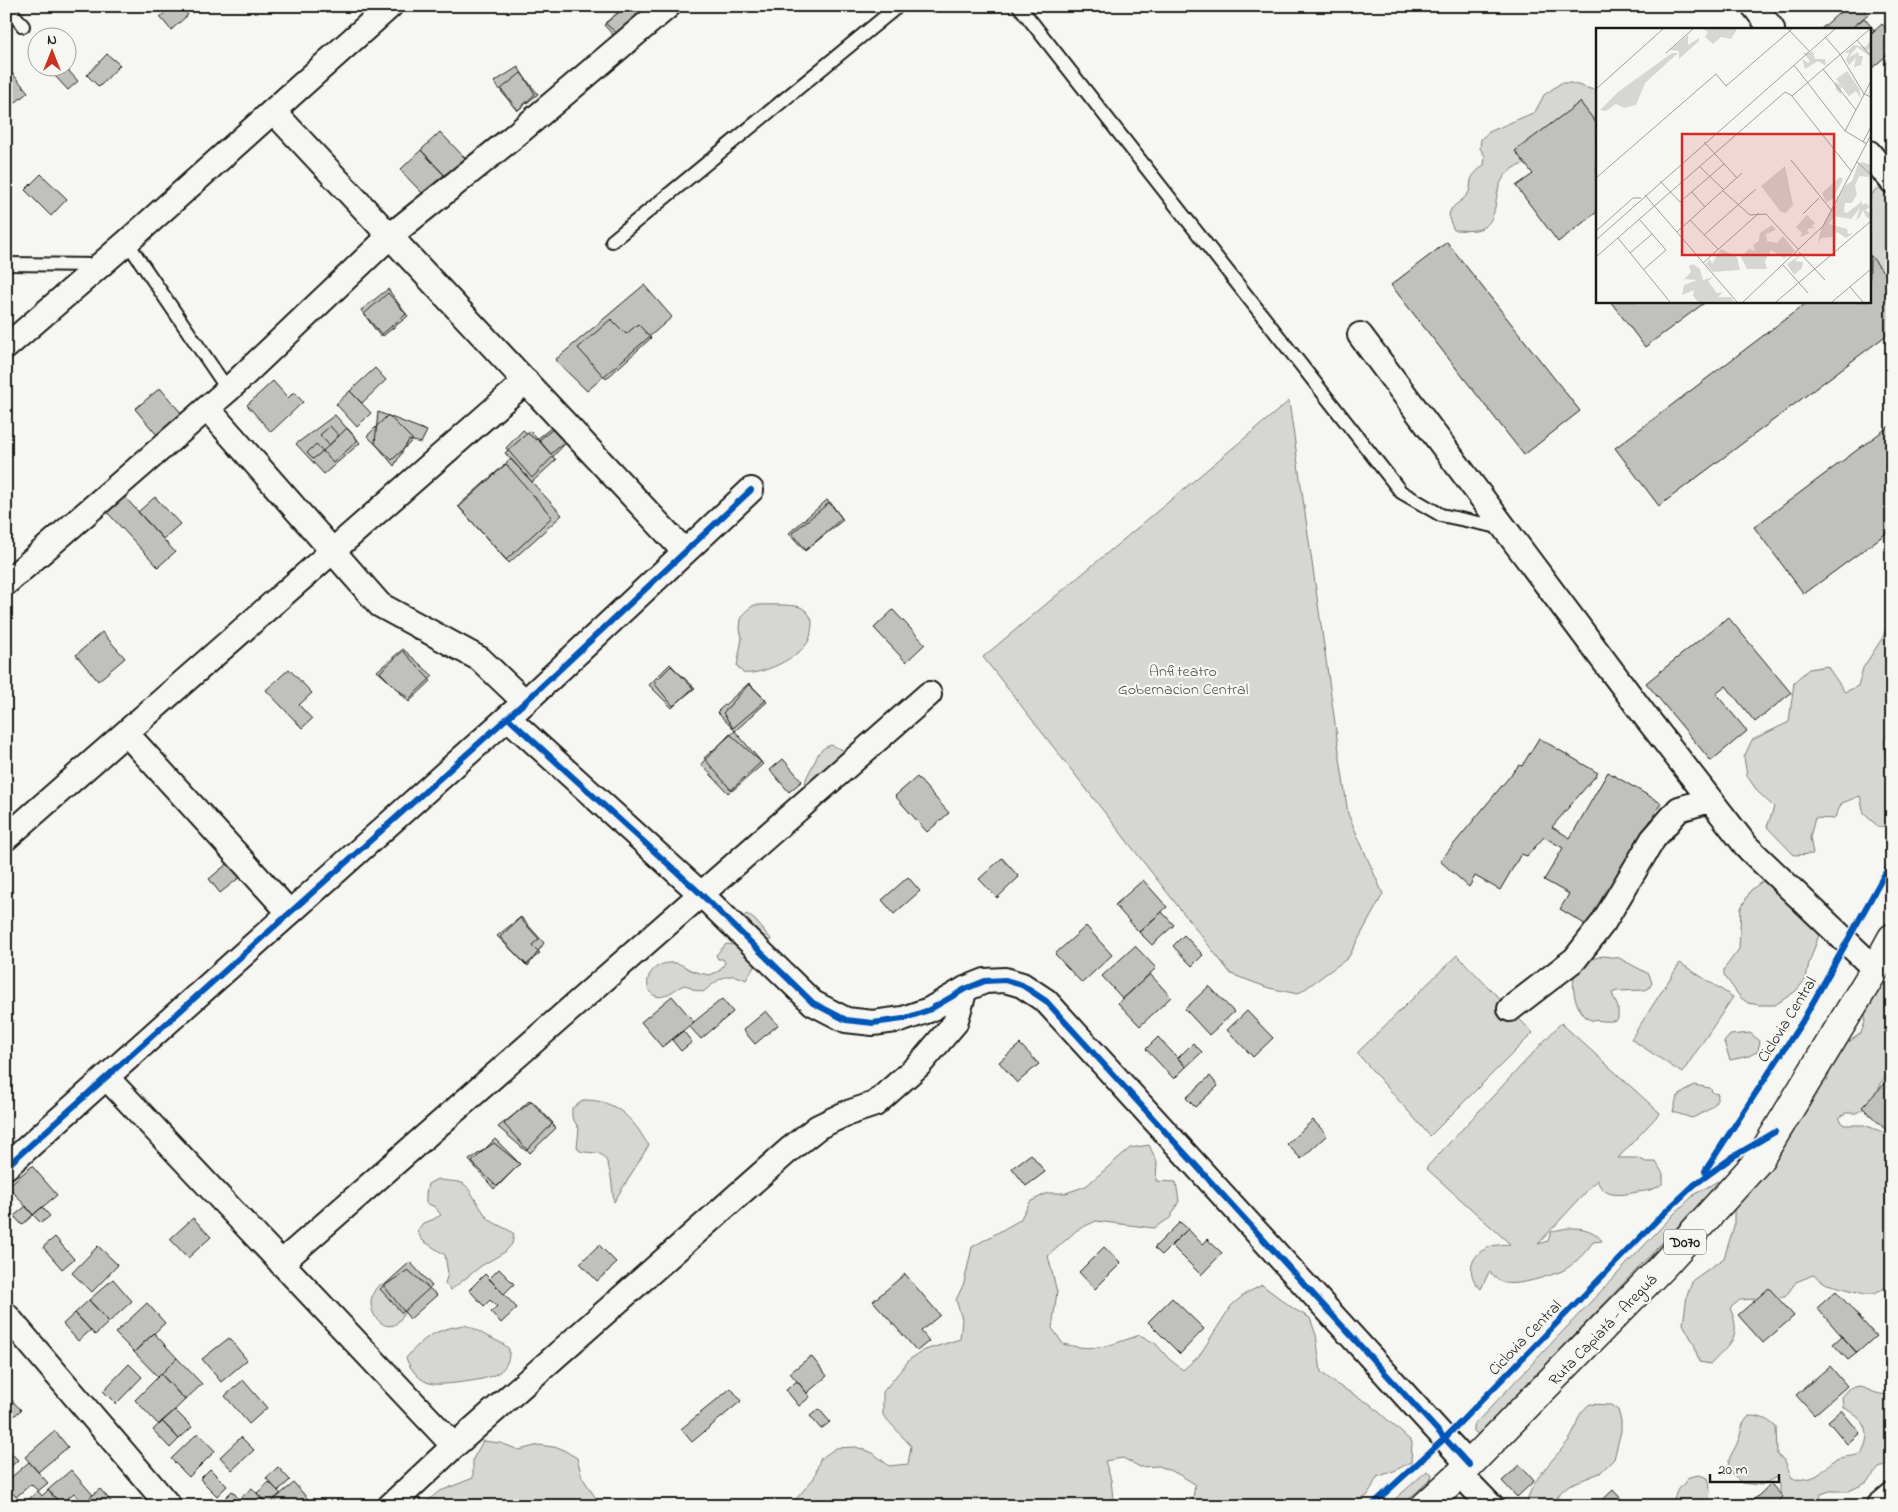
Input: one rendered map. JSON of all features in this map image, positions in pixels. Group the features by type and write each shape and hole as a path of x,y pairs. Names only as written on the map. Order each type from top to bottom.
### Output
{"main road":[{"name":"Ruta Capiatá - Areguá","path":"1425,1506 1464,1470 1662,1267 1758,1160 1892,938"}],"street":[{"path":"6,347 127,242 390,6"},
{"path":"6,583 228,390 390,236 512,138 668,6"},
{"path":"1754,6 1771,28"},
{"path":"273,111 685,552"},
{"path":"1870,154 1892,182"},
{"path":"1360,335 1640,710 1747,847 1875,969"},
{"path":"6,838 526,381"},
{"path":"208,408 380,605 480,659 525,702"},
{"path":"6,1167 508,718 751,490"},
{"path":"281,1263 929,694"},
{"path":"508,718 701,894 813,1002 846,1020 873,1023 903,1018 929,1010 965,989 985,981 1005,980 1022,985 1046,1001 1464,1470 1491,1506"},
{"path":"126,732 289,912"},
{"path":"1510,1009 1575,959 1603,922 1653,839 1679,810 1710,800"},
{"path":"390,1506 454,1446 788,1150 818,1127 845,1114 875,1104 920,1064 955,1023 965,989"},
{"path":"106,1077 454,1446"},
{"path":"6,1315 169,1506"},
{"path":"1879,1506 1892,1494"}],"lane":[{"path":"7,6 23,26"},
{"path":"612,241 898,6"},
{"path":"1019,6 1401,492 1440,515 1504,528"},
{"path":"127,242 228,390"},
{"path":"6,264 99,265"}],"green space":[{"path":"1561,83 1571,83 1596,91 1596,129 1514,168 1505,176 1500,185 1493,214 1489,222 1476,230 1454,230 1450,222 1450,211 1469,192 1472,178 1484,165 1485,156 1480,148 1481,139 1489,132 1535,112 1544,95"},
{"path":"1892,179 1892,270 1870,270 1870,199 1874,191"},
{"name":"Anfiteatro Gobernacion Central","path":"1289,401 1348,814 1383,894 1348,958 1298,994 1269,988 1231,974 983,657"},
{"path":"754,605 784,605 803,608 812,620 811,635 805,646 789,659 760,672 743,673 737,666 742,638 740,629 741,619 746,611"},
{"path":"1892,613 1892,732 1884,739 1885,757 1892,767 1892,824 1879,827 1864,814 1860,796 1842,803 1834,819 1815,818 1810,837 1813,854 1794,855 1767,827 1774,807 1758,792 1747,776 1744,757 1752,740 1789,722 1794,682 1809,669 1827,666 1845,692 1858,686 1863,668 1883,637"},
{"path":"831,745 848,752 850,762 848,781 834,792 806,792 806,778 818,755 823,749"},
{"path":"1764,880 1790,880 1821,908 1819,935 1809,963 1806,979 1796,991 1775,1005 1748,1003 1740,997 1724,975 1724,969 1739,949 1741,908 1751,890"},
{"path":"747,914 755,920 771,939 746,980 728,976 718,980 703,992 694,990 686,985 658,997 649,991 648,979 650,974 654,969 663,964 678,964 696,972 710,975 719,971 725,963 723,959 718,959 716,955 726,944 739,944 740,923"},
{"path":"1457,955 1533,1033 1430,1136 1357,1053"},
{"path":"1603,956 1619,958 1649,974 1652,983 1645,990 1617,991 1612,993 1618,1008 1618,1019 1613,1021 1592,1020 1586,1017 1578,1007 1574,994 1573,987 1577,971 1587,962"},
{"path":"1680,963 1733,997 1682,1073 1631,1039"},
{"path":"1892,964 1892,1062 1877,1092 1865,1108 1856,1113 1846,1113 1839,1118 1844,1125 1864,1125 1883,1132 1892,1145 1892,1284 1874,1294 1865,1294 1827,1284 1813,1275 1796,1282 1785,1297 1740,1300 1730,1308 1734,1318 1735,1333 1729,1345 1711,1364 1699,1362 1694,1344 1683,1324 1687,1296 1693,1280 1724,1258 1734,1226 1734,1210 1741,1188 1790,1103 1827,1081 1835,1052 1861,1033 1865,1022 1865,996"},
{"path":"1561,1023 1660,1113 1618,1158 1638,1158 1646,1162 1656,1162 1663,1174 1663,1183 1651,1190 1619,1195 1604,1190 1597,1180 1538,1244 1548,1241 1551,1232 1572,1228 1592,1232 1602,1241 1593,1242 1579,1258 1562,1271 1534,1280 1511,1284 1499,1280 1489,1272 1481,1289 1476,1284 1472,1272 1473,1261 1476,1256 1490,1247 1510,1244 1426,1168"},
{"path":"1750,1033 1760,1041 1758,1051 1749,1056 1730,1060 1724,1042 1730,1035"},
{"path":"1694,1085 1710,1088 1713,1093 1718,1094 1713,1106 1692,1118 1673,1112 1677,1097"},
{"path":"584,1100 608,1104 621,1111 649,1145 614,1202 609,1168 604,1157 598,1153 580,1151 577,1147 579,1129 572,1117 572,1108"},
{"path":"1149,1145 1157,1162 1156,1181 1176,1182 1179,1201 1170,1218 1154,1228 1096,1221 1077,1230 1048,1256 1057,1292 1052,1328 1063,1344 1094,1348 1140,1335 1156,1344 1169,1359 1183,1370 1199,1356 1231,1306 1245,1294 1262,1285 1294,1309 1310,1318 1316,1335 1321,1372 1336,1384 1370,1404 1412,1442 1411,1462 1377,1477 1368,1495 1352,1506 1192,1506 1195,1484 1159,1466 1140,1467 1123,1458 1105,1461 1111,1480 1113,1499 1107,1506 790,1506 814,1478 820,1459 836,1448 856,1447 873,1453 889,1466 908,1464 911,1446 883,1415 883,1392 910,1359 925,1350 960,1339 962,1319 956,1300 964,1283 972,1247 1020,1220 1030,1202 1047,1193 1066,1193 1086,1186 1130,1148"},
{"path":"437,1179 464,1184 487,1217 514,1234 512,1244 505,1252 481,1266 451,1290 445,1283 448,1274 445,1255 422,1240 417,1231 423,1223 441,1215 435,1207 426,1203 428,1184"},
{"path":"1718,1181 1718,1184 1480,1434 1473,1431 1473,1426 1675,1213 1695,1194"},
{"path":"379,1285 388,1285 407,1309 400,1320 394,1325 388,1326 383,1324 378,1320 371,1307 371,1300"},
{"path":"464,1325 506,1346 509,1349 509,1358 506,1365 495,1374 472,1381 433,1384 420,1378 413,1371 406,1358 419,1344 431,1335 445,1329"},
{"path":"1860,1386 1880,1394 1892,1394 1892,1463 1879,1468 1866,1483 1849,1491 1830,1491 1821,1494 1817,1506 1780,1506 1780,1485 1777,1477 1761,1485 1742,1483 1728,1471 1730,1458 1742,1426 1749,1416 1764,1418 1776,1427 1777,1455 1785,1461 1792,1479 1814,1477 1834,1460 1861,1454 1867,1438 1865,1426 1856,1416 1843,1407 1842,1397 1850,1388"},
{"path":"1590,1404 1611,1405 1618,1410 1621,1431 1614,1459 1600,1473 1569,1485 1561,1492 1552,1506 1526,1506 1528,1497 1537,1479 1569,1440 1581,1413"},
{"path":"483,1441 501,1443 519,1450 539,1445 560,1448 577,1458 582,1477 601,1506 422,1506 438,1492 473,1478 473,1459"},
{"path":"1427,1471 1432,1474 1431,1479 1401,1506 1387,1506"},
{"path":"1699,1475 1708,1478 1709,1482 1709,1496 1705,1506 1671,1506 1676,1493 1689,1477"}],"building":[{"path":"172,6 180,6 188,15 171,30 160,17"},
{"path":"625,6 629,6 639,17 616,38 604,25"},
{"path":"627,6 633,6 642,21 620,36 605,23"},
{"path":"1847,6 1860,6 1868,14 1852,28 1822,28"},
{"path":"1864,18 1875,31 1870,35 1870,28 1852,28"},
{"path":"1882,24 1892,35 1892,51 1872,68 1870,66 1870,35"},
{"path":"107,54 120,65 99,87 87,75"},
{"path":"6,66 28,92 8,109 6,107"},
{"path":"518,67 535,94 517,111 494,82"},
{"path":"521,73 538,94 518,110 501,89"},
{"path":"57,78 75,78 78,81 68,90"},
{"path":"1580,102 1596,123 1596,213 1558,242 1516,186 1533,174 1515,151"},
{"path":"440,132 466,159 446,177 421,150"},
{"path":"421,150 446,177 425,196 400,170"},
{"path":"41,174 67,199 51,216 25,190"},
{"path":"1447,242 1580,411 1524,455 1391,285"},
{"path":"1870,255 1892,283 1892,331 1659,506 1615,448 1808,302 1870,302"},
{"path":"644,285 672,317 587,391 555,360"},
{"path":"388,289 406,314 380,336 361,310"},
{"path":"388,293 408,316 383,336 364,314"},
{"path":"1611,302 1706,302 1645,347"},
{"path":"611,319 626,334 638,324 651,338 606,379 578,348"},
{"path":"375,368 386,380 362,403 350,391"},
{"path":"273,381 288,398 294,392 303,402 271,432 247,405"},
{"path":"160,388 182,414 157,435 135,409"},
{"path":"350,391 371,413 357,427 336,404"},
{"path":"378,412 427,431 421,443 409,440 394,466 375,443"},
{"path":"335,415 360,443 324,474 296,444"},
{"path":"388,415 413,440 392,460 367,436"},
{"path":"1892,424 1892,529 1804,594 1754,527"},
{"path":"330,426 339,436 329,445 320,435"},
{"path":"552,427 566,443 532,478 506,448 523,430 536,440"},
{"path":"347,428 358,440 333,463 323,451"},
{"path":"553,429 565,442 551,454 539,440"},
{"path":"530,431 556,460 532,482 505,453"},
{"path":"316,444 323,451 313,459 307,453"},
{"path":"511,459 562,515 509,563 458,506"},
{"path":"506,464 552,517 506,560 459,507"},
{"path":"123,495 175,552 158,567 106,511"},
{"path":"155,497 180,524 163,539 138,512"},
{"path":"827,500 842,518 805,551 789,533"},
{"path":"830,502 843,520 806,550 792,533"},
{"path":"893,610 925,644 906,662 874,628"},
{"path":"1728,617 1791,693 1755,722 1726,686 1716,694 1747,731 1711,761 1646,683"},
{"path":"102,632 125,658 98,681 76,655"},
{"path":"403,649 433,676 409,699 377,671"},
{"path":"403,651 431,681 409,702 380,672"},
{"path":"670,664 693,688 672,708 649,685"},
{"path":"671,666 695,688 673,706 654,683"},
{"path":"289,669 312,693 299,705 312,719 302,728 266,690"},
{"path":"749,683 767,702 735,731 717,712"},
{"path":"749,684 766,700 733,728 723,713"},
{"path":"735,731 763,764 732,791 704,758"},
{"path":"730,734 761,762 728,793 701,764"},
{"path":"1539,738 1598,773 1552,827 1570,838 1608,772 1661,803 1588,926 1560,909 1569,894 1544,880 1563,848 1544,837 1527,856 1521,854 1500,890 1475,876 1469,887 1440,861 1519,765 1522,766"},
{"path":"783,759 802,781 789,792 770,770"},
{"path":"917,777 949,813 927,832 895,796"},
{"path":"1002,858 1019,877 997,898 979,879"},
{"path":"228,863 240,877 220,893 209,879"},
{"path":"908,877 920,891 894,914 882,900"},
{"path":"1143,880 1167,907 1139,932 1115,905"},
{"path":"1162,912 1174,925 1152,945 1139,932"},
{"path":"521,917 544,943 528,966 497,936"},
{"path":"520,918 539,939 532,945 540,953 526,965 500,937"},
{"path":"1086,926 1112,955 1082,983 1055,954"},
{"path":"1184,935 1203,955 1192,966 1173,946"},
{"path":"1135,946 1156,968 1123,999 1102,976"},
{"path":"1150,974 1171,997 1140,1026 1118,1003"},
{"path":"1209,986 1234,1012 1209,1035 1185,1009"},
{"path":"672,996 694,1022 662,1047 641,1022"},
{"path":"722,999 733,1012 701,1039 689,1026"},
{"path":"766,1011 778,1025 755,1044 743,1030"},
{"path":"1247,1011 1273,1038 1253,1057 1227,1030"},
{"path":"683,1031 692,1042 681,1051 672,1040"},
{"path":"1158,1037 1186,1067 1174,1079 1146,1049"},
{"path":"1193,1043 1202,1052 1186,1067 1178,1058"},
{"path":"1020,1044 1039,1064 1017,1083 999,1062"},
{"path":"1210,1076 1218,1086 1195,1107 1186,1098"},
{"path":"1892,1076 1892,1129 1888,1132 1862,1107"},
{"path":"530,1100 556,1128 530,1153 504,1124"},
{"path":"532,1101 553,1123 526,1151 498,1127"},
{"path":"1313,1120 1327,1135 1301,1159 1287,1144"},
{"path":"495,1139 520,1164 497,1187 472,1162"},
{"path":"494,1143 520,1164 494,1189 469,1160"},
{"path":"1031,1154 1045,1172 1026,1186 1012,1168"},
{"path":"32,1166 57,1195 33,1215 8,1186"},
{"path":"26,1206 33,1215 22,1225 14,1216"},
{"path":"42,1207 50,1216 41,1223 33,1215"},
{"path":"193,1218 211,1237 188,1258 170,1239"},
{"path":"1180,1222 1188,1229 1162,1255 1154,1248"},
{"path":"1188,1229 1202,1244 1207,1239 1222,1253 1201,1275 1171,1245"},
{"path":"55,1237 74,1259 62,1269 43,1247"},
{"path":"599,1245 617,1263 597,1281 580,1263"},
{"path":"98,1246 118,1265 92,1292 72,1273"},
{"path":"1104,1247 1121,1263 1095,1289 1079,1272"},
{"path":"410,1262 432,1286 402,1313 380,1289"},
{"path":"499,1269 514,1284 504,1294 489,1279"},
{"path":"408,1270 437,1295 410,1319 384,1286"},
{"path":"485,1274 517,1308 501,1323 491,1312 497,1306 490,1300 484,1306 469,1290"},
{"path":"905,1274 940,1315 921,1331 929,1341 917,1351 873,1301"},
{"path":"113,1279 132,1301 109,1322 89,1300"},
{"path":"1769,1288 1794,1316 1763,1343 1738,1315"},
{"path":"1836,1291 1876,1336 1857,1353 1817,1308"},
{"path":"1172,1298 1204,1329 1180,1354 1148,1322"},
{"path":"89,1300 109,1322 95,1335 75,1313"},
{"path":"147,1303 165,1323 134,1352 115,1333"},
{"path":"75,1313 91,1330 78,1341 63,1324"},
{"path":"154,1333 177,1358 158,1377 134,1352"},
{"path":"1842,1336 1857,1353 1848,1360 1833,1344"},
{"path":"229,1338 247,1360 221,1382 202,1359"},
{"path":"811,1356 827,1376 807,1393 790,1373"},
{"path":"177,1358 202,1384 185,1400 161,1374"},
{"path":"129,1364 142,1377 116,1404 103,1391"},
{"path":"1830,1366 1847,1386 1814,1415 1796,1395"},
{"path":"161,1374 185,1400 159,1425 135,1400"},
{"path":"243,1380 267,1408 249,1424 225,1396"},
{"path":"797,1381 810,1397 799,1406 786,1390"},
{"path":"731,1388 741,1401 692,1442 681,1429"},
{"path":"6,1394 21,1410 6,1423"},
{"path":"819,1409 830,1422 821,1429 810,1416"},
{"path":"175,1410 192,1427 179,1439 162,1421"},
{"path":"1841,1410 1860,1433 1847,1444 1828,1421"},
{"path":"162,1421 179,1439 170,1448 153,1430"},
{"path":"55,1431 68,1447 38,1472 25,1457"},
{"path":"198,1433 215,1451 189,1477 171,1459"},
{"path":"241,1437 254,1450 232,1470 220,1457"},
{"path":"6,1448 18,1460 6,1471"},
{"path":"29,1462 48,1483 38,1491 31,1484 16,1497 6,1486 6,1482"},
{"path":"1520,1465 1534,1481 1517,1497 1502,1481"},
{"path":"278,1467 290,1480 278,1491 266,1478"},
{"path":"210,1469 227,1486 217,1496 200,1479"},
{"path":"71,1470 93,1495 83,1503 74,1493 61,1504 48,1490"},
{"path":"269,1482 281,1494 268,1505 257,1493"},
{"path":"294,1483 314,1506 280,1506 274,1499"},
{"path":"1771,1484 1783,1497 1773,1506 1747,1506"},
{"path":"252,1488 264,1501 258,1506 244,1506 239,1499"},
{"path":"100,1489 115,1506 80,1506 87,1500"},
{"path":"48,1490 61,1504 59,1506 21,1506 38,1491 42,1496"},
{"path":"1613,1490 1625,1503 1622,1506 1596,1506"},
{"path":"232,1491 244,1506 226,1506 222,1501"}],"cycle path":[{"path":"6,1167 525,702 751,490"},
{"path":"508,718 701,894 813,1003 846,1020 873,1023 903,1019 929,1010 965,989 985,981 1005,980 1022,985 1046,1001 1469,1465"},
{"name":"Ciclovia Central","path":"1705,1171 1802,1022 1892,861"},
{"name":"Ciclovia Central","path":"1371,1506 1444,1439 1659,1218 1694,1185 1734,1156 1775,1132"}]}
